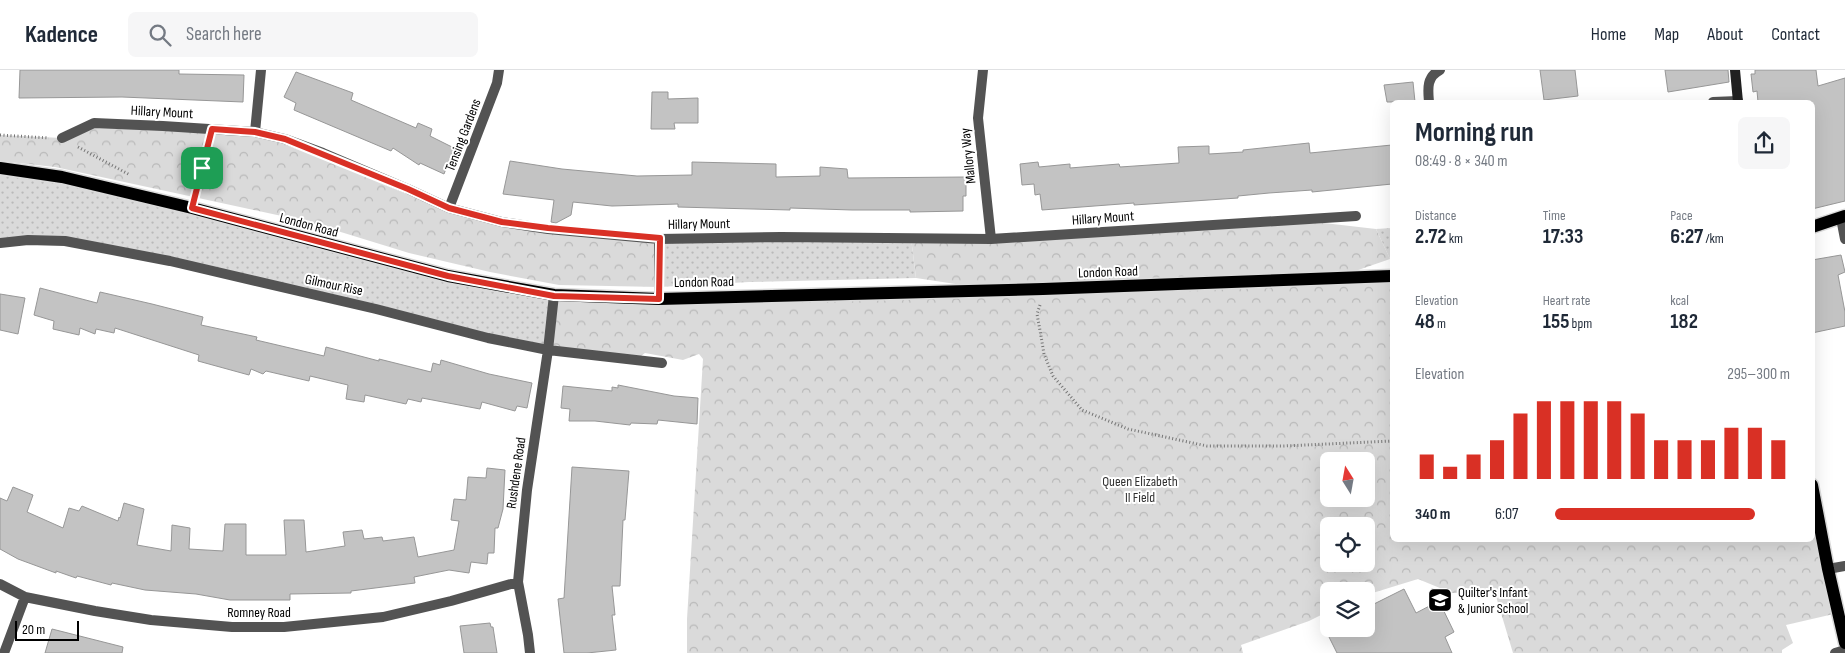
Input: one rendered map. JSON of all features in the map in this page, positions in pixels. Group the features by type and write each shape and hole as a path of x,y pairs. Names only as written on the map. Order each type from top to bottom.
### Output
{"main road":[{"path":"1735,70 1738,100"},
{"name":"London Road","path":"0,168 62,177 192,208 448,276 554,296 659,299 1043,289 1390,276"},
{"path":"1815,226 1843,217"},
{"path":"1815,501 1845,643"}],"street":[{"path":"255,132 260,70"},
{"name":"Tensing Gardens","path":"449,208 497,83 499,70"},
{"name":"Mallory Way","path":"984,70 978,118 991,239"},
{"path":"1430,100 1428,84 1434,73 1440,70"},
{"name":"Hillary Mount","path":"62,138 94,123 255,132 285,139 323,153 449,208 502,222 660,238 991,239 1356,216"},
{"path":"1843,217 1845,239"},
{"path":"659,299 660,238"},
{"name":"Gilmour Rise","path":"0,243 28,240 65,240 170,261 376,309 488,338 548,350 662,363"},
{"name":"Rushdene Road","path":"530,653 518,582 527,490 548,350 554,296"},
{"path":"1828,569 1845,566"},
{"name":"Romney Road","path":"0,584 25,597 151,620 232,627 284,627 383,618 518,582"},
{"path":"4,653 25,597"},
{"path":"1835,653 1845,650"}],"path":[{"path":"192,208 212,129"},
{"path":"0,135 62,138 132,176"},
{"path":"1043,289 1037,314 1044,354 1053,376 1082,410 1128,429 1207,446 1284,446 1390,441"}],"green space":[{"path":"94,123 255,132 502,222 659,239 659,287 559,285 490,272 409,253 305,221 55,167 0,161 0,135 62,138"},
{"path":"0,168 554,295 548,350 65,241 0,243"},
{"name":"Queen Elizabeth II Field","path":"1324,223 1376,229 1390,259 1338,277 1390,276 1390,542 1815,542 1815,495 1838,613 1786,625 1793,643 1782,650 1782,653 1513,653 1495,593 1452,593 1418,579 1375,592 1375,582 1320,582 1320,616 1241,645 1243,653 687,653 687,619 703,359 699,354 683,360 645,353 635,360 548,350 554,295 995,290 916,278 911,238"},
{"path":"1390,228 1390,259 1376,229"},
{"path":"911,238 916,278 749,282 659,287 660,239"}],"building":[{"path":"20,70 179,70 179,74 244,75 243,102 122,97 19,98"},
{"path":"1540,70 1575,70 1578,96 1544,100"},
{"path":"1665,70 1728,70 1729,82 1668,92"},
{"path":"1755,70 1816,70 1818,86 1845,78 1845,201 1815,208 1815,100 1758,100 1757,91 1753,92 1751,74 1755,74"},
{"path":"296,72 353,93 351,100 416,128 418,123 432,129 430,136 454,148 444,174 420,163 419,165 393,148 391,151 294,110 296,103 284,97"},
{"path":"1413,82 1415,100 1390,100 1390,102 1387,102 1384,85"},
{"path":"652,92 668,92 668,99 698,98 698,123 674,123 675,129 651,129"},
{"path":"1309,143 1310,153 1390,145 1390,184 1312,192 1312,190 1269,193 1238,196 1238,198 1042,210 1040,194 1035,195 1034,184 1022,185 1020,164 1038,162 1039,167 1070,164 1070,168 1119,164 1120,167 1179,163 1178,147 1209,146 1209,154 1243,152 1243,150"},
{"path":"510,161 562,169 637,176 692,175 692,162 776,164 776,177 820,176 820,167 847,169 848,178 966,177 966,196 963,196 963,211 910,212 910,210 790,208 790,210 678,207 678,204 612,206 573,202 571,215 556,223 551,222 554,200 503,194"},
{"path":"1841,255 1845,272 1838,275 1845,312 1845,326 1815,332 1815,259"},
{"path":"40,288 97,303 100,292 152,304 203,317 201,325 257,337 256,340 324,356 326,347 431,372 433,363 440,365 441,360 489,374 532,383 527,408 517,406 515,411 482,402 480,409 422,398 421,402 408,399 406,404 365,395 364,402 346,399 348,385 310,376 309,381 266,371 263,374 251,369 249,375 198,361 199,355 115,328 114,333 96,329 95,334 80,328 79,335 53,329 54,321 34,315"},
{"path":"0,294 25,298 18,334 0,330"},
{"path":"618,385 674,396 698,398 697,424 658,420 657,424 631,423 630,425 595,421 569,421 570,409 561,408 563,386 612,391 612,387 618,388"},
{"path":"572,467 629,471 625,520 623,520 620,586 612,586 615,615 612,615 616,650 564,653 558,599 564,598"},
{"path":"487,468 505,470 503,509 498,528 495,528 494,553 488,553 487,564 471,562 469,573 449,570 414,577 415,583 351,591 351,593 290,594 290,600 230,600 196,594 145,590 112,583 111,585 77,576 76,578 18,559 0,549 0,498 7,501 13,487 33,495 27,512 63,528 69,508 79,511 82,506 118,521 124,503 144,509 137,545 171,551 172,525 190,528 189,549 223,551 225,524 246,524 246,555 286,555 284,520 304,520 306,552 345,546 343,532 362,530 364,539 382,537 383,541 414,537 418,557 454,550 459,521 451,520 454,499 466,500 468,477 486,478"},
{"path":"1404,589 1416,613 1439,601 1454,632 1445,637 1452,653 1337,653 1329,637 1375,637 1375,604"},
{"path":"490,623 491,627 493,627 497,653 464,653 460,626"},
{"path":"52,629 123,647 122,653 45,653"}],"place":[{"name":"Quilter's Infant & Junior School","path":"1440,600"}],"route":[{"path":"212,129 255,132 285,139 323,153 449,208 502,222 660,238 659,299 554,296 448,276 306,240 192,208 202,168 212,129"}]}
